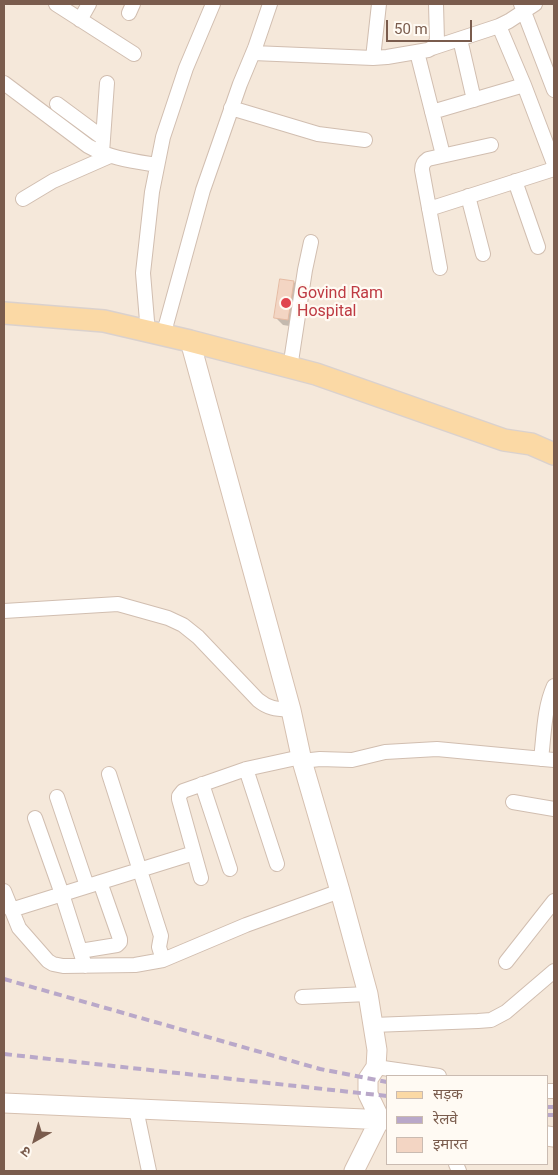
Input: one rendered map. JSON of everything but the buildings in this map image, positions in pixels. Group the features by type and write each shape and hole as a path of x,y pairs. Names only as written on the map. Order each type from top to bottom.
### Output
{"main road":[{"path":"4,312 104,321 316,374 504,440 531,444 554,454"},
{"path":"504,440 537,461 554,469"}],"street":[{"path":"56,4 134,54"},
{"path":"80,20 89,4"},
{"path":"156,334 143,273 152,192 163,137 186,68 213,4"},
{"path":"156,334 203,190 270,4"},
{"path":"373,58 379,4"},
{"path":"432,48 437,41 436,4"},
{"path":"253,53 373,58 417,52 499,26 527,6 554,90"},
{"path":"499,26 554,164"},
{"path":"460,39 474,100"},
{"path":"417,52 443,156"},
{"path":"4,83 88,146 106,155 157,165"},
{"path":"106,155 104,138 107,83"},
{"path":"432,112 524,85"},
{"path":"57,104 104,138"},
{"path":"232,108 318,134 365,140"},
{"path":"440,268 422,166 428,159 491,145"},
{"path":"23,199 53,181 106,155"},
{"path":"429,209 554,168"},
{"path":"515,181 538,247"},
{"path":"468,196 483,254"},
{"path":"290,368 304,270 311,242"},
{"path":"190,342 291,710 302,759 368,994 377,1050 376,1067 368,1079 368,1094 383,1119"},
{"path":"4,611 118,604 168,618 183,625 198,637 265,706 291,710"},
{"path":"201,878 179,799 183,791 246,769 302,759 352,760 385,752 437,749 548,760 547,707 554,686"},
{"path":"246,769 277,864"},
{"path":"110,774 161,936 159,947 163,960"},
{"path":"202,784 230,869"},
{"path":"57,797 120,942 117,945 80,952"},
{"path":"513,802 554,809"},
{"path":"35,818 85,966"},
{"path":"11,910 194,853"},
{"path":"4,891 19,928 48,962 63,966 85,966 135,965 163,960 246,925 340,891"},
{"path":"506,962 554,901"},
{"path":"374,1025 491,1020 506,1012 554,971"},
{"path":"302,997 368,994"},
{"path":"376,1067 432,1075"},
{"path":"4,1103 383,1119"},
{"path":"136,1109 149,1171"},
{"path":"354,1171 383,1119"}],"shaded area":[{"path":"6,4 554,4 554,1171 4,1171 4,10"}],"railway":[{"path":"4,979 320,1069 386,1082"},
{"path":"4,1054 386,1096"},
{"path":"548,1107 554,1107"},
{"path":"548,1115 554,1115"}],"place":[{"name":"Govind Ram Hospital","path":"286,303"}]}
